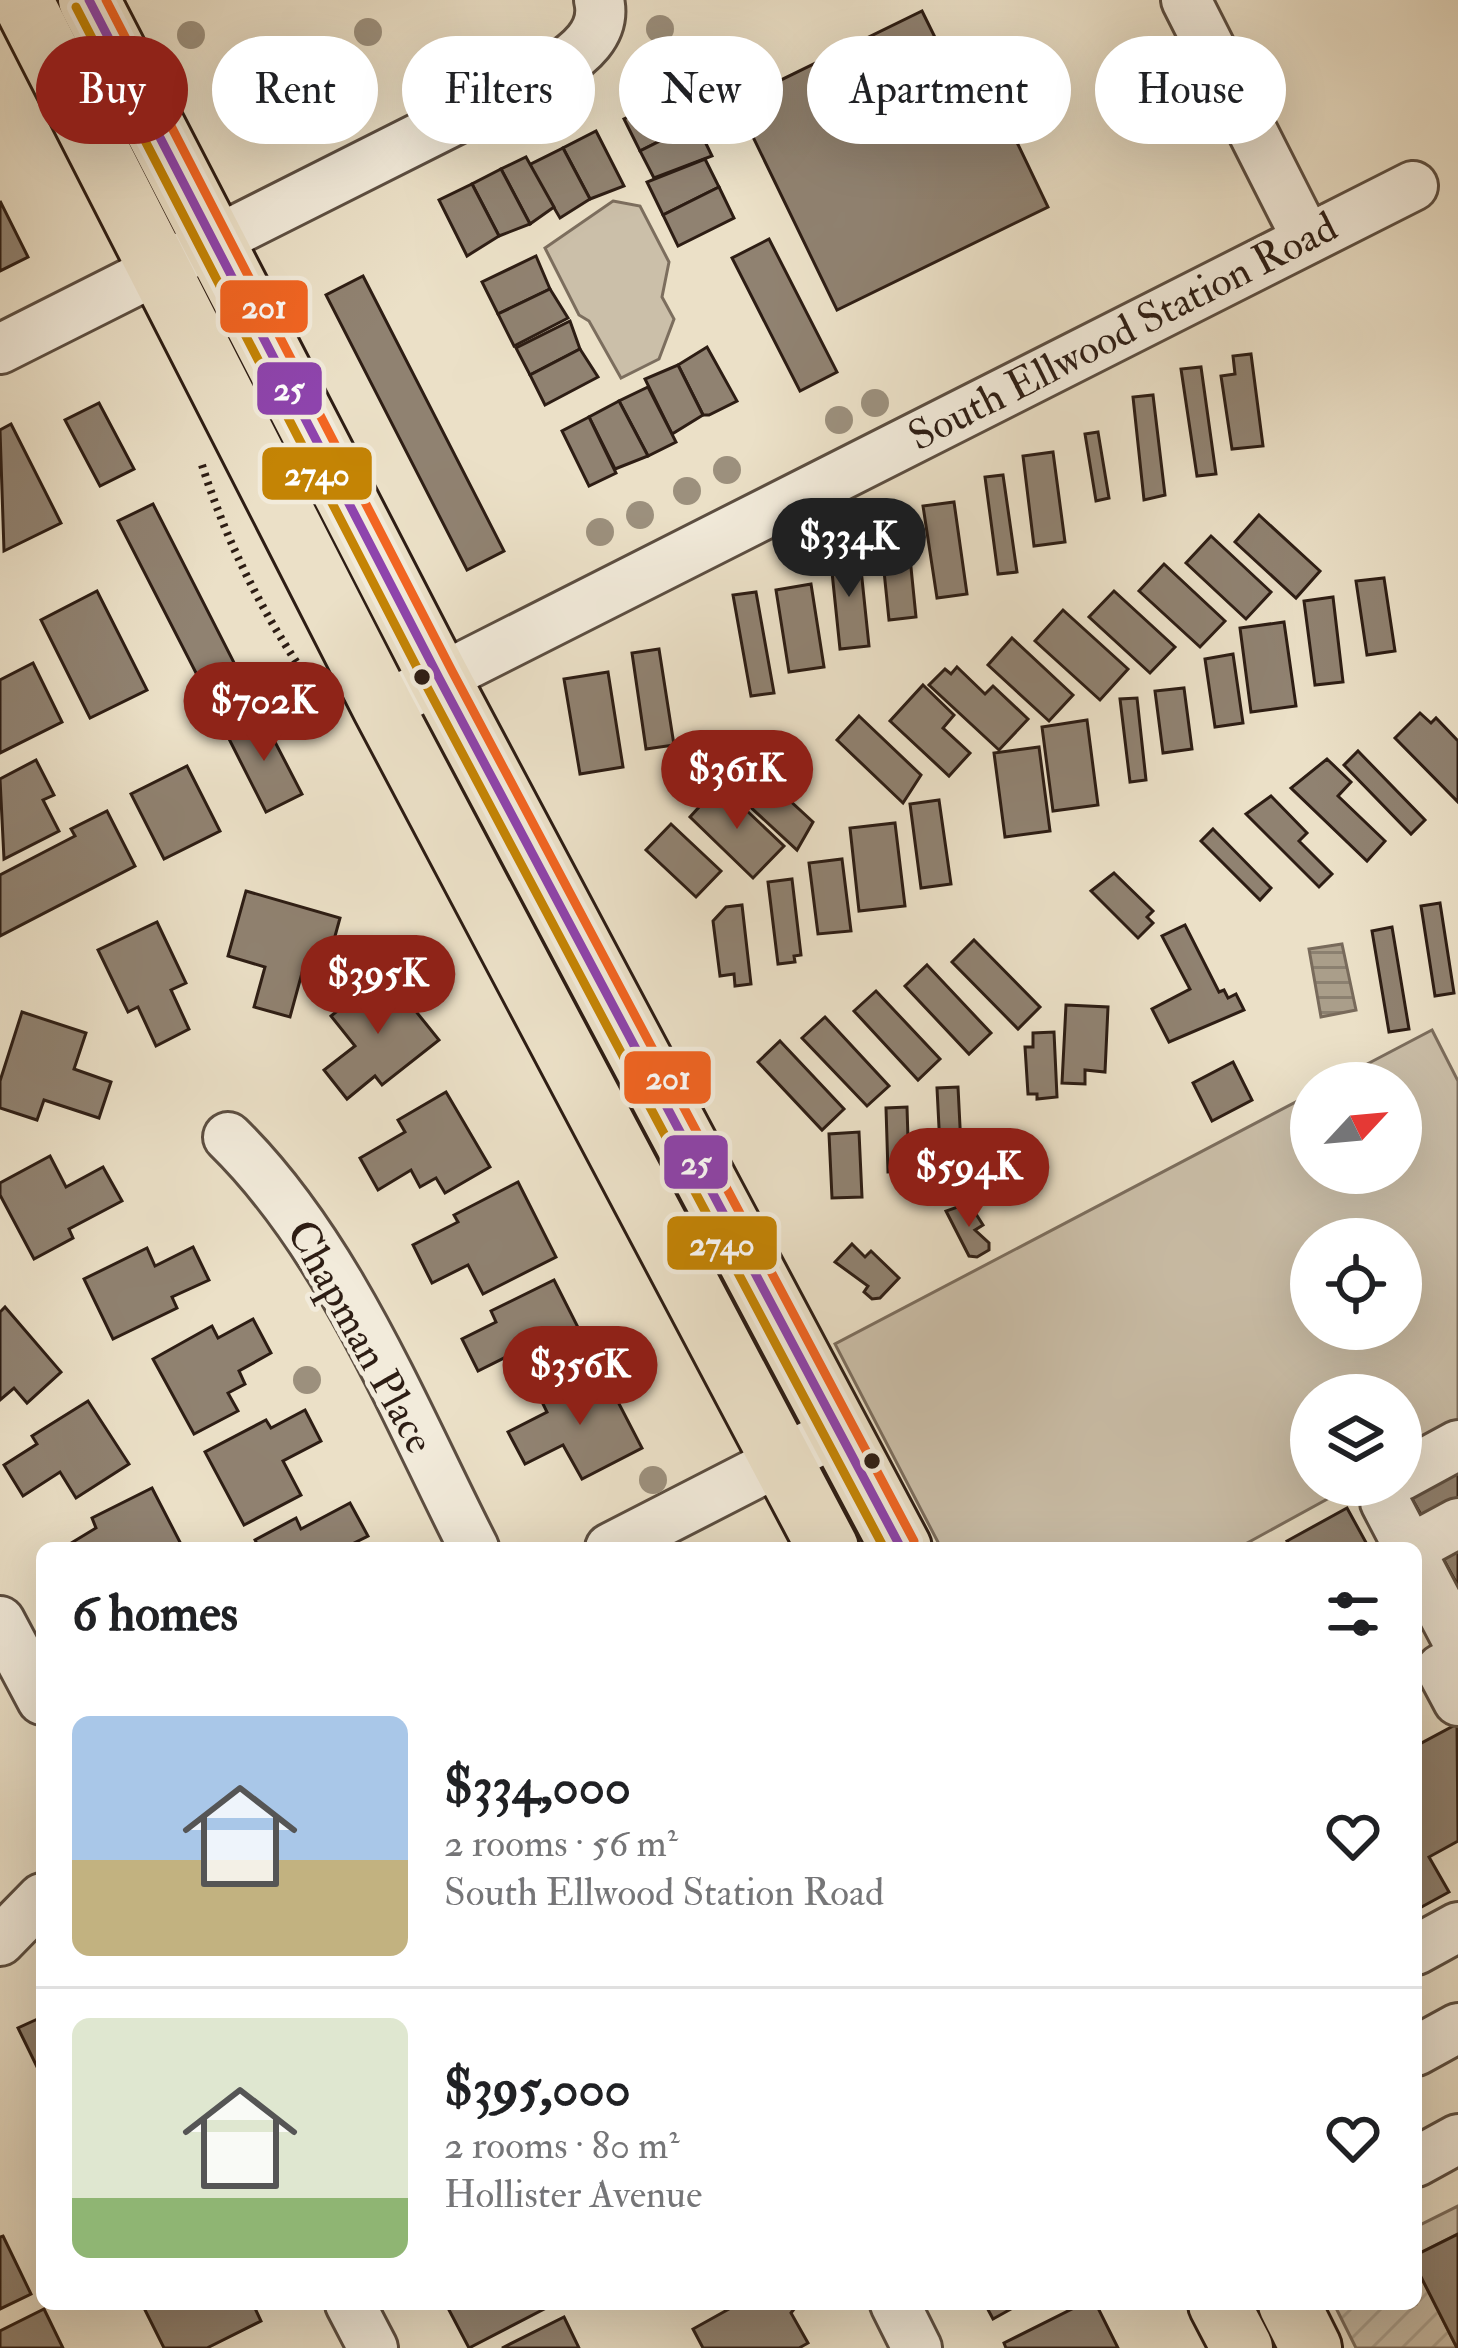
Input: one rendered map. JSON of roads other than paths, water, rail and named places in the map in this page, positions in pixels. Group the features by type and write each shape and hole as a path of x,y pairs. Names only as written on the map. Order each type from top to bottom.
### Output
{"main road":[{"path":"22,0 383,707 825,1542"},
{"path":"89,0 439,678 898,1542"},
{"path":"1222,2310 1242,2348"},
{"path":"1292,2310 1311,2348"}],"street":[{"path":"0,349 554,70 588,42 602,10 599,0"},
{"path":"1186,0 1307,238"},
{"name":"South Ellwood Station Road","path":"383,707 1413,186"},
{"name":"Chapman Place","path":"228,1138 296,1218 340,1286 471,1542"},
{"path":"622,1542 840,1430"},
{"path":"1422,1465 1458,1445"},
{"path":"1387,1506 1407,1542"},
{"path":"1422,1542 1458,1523"},
{"path":"1422,1573 1458,1642"},
{"path":"0,1621 36,1689"},
{"path":"1458,1660 1441,1669 1458,1701"},
{"path":"0,1941 36,1904"},
{"path":"1422,2048 1458,2028"},
{"path":"1422,2159 1458,2139"},
{"path":"353,2310 373,2348"},
{"path":"898,2310 917,2348"}]}
